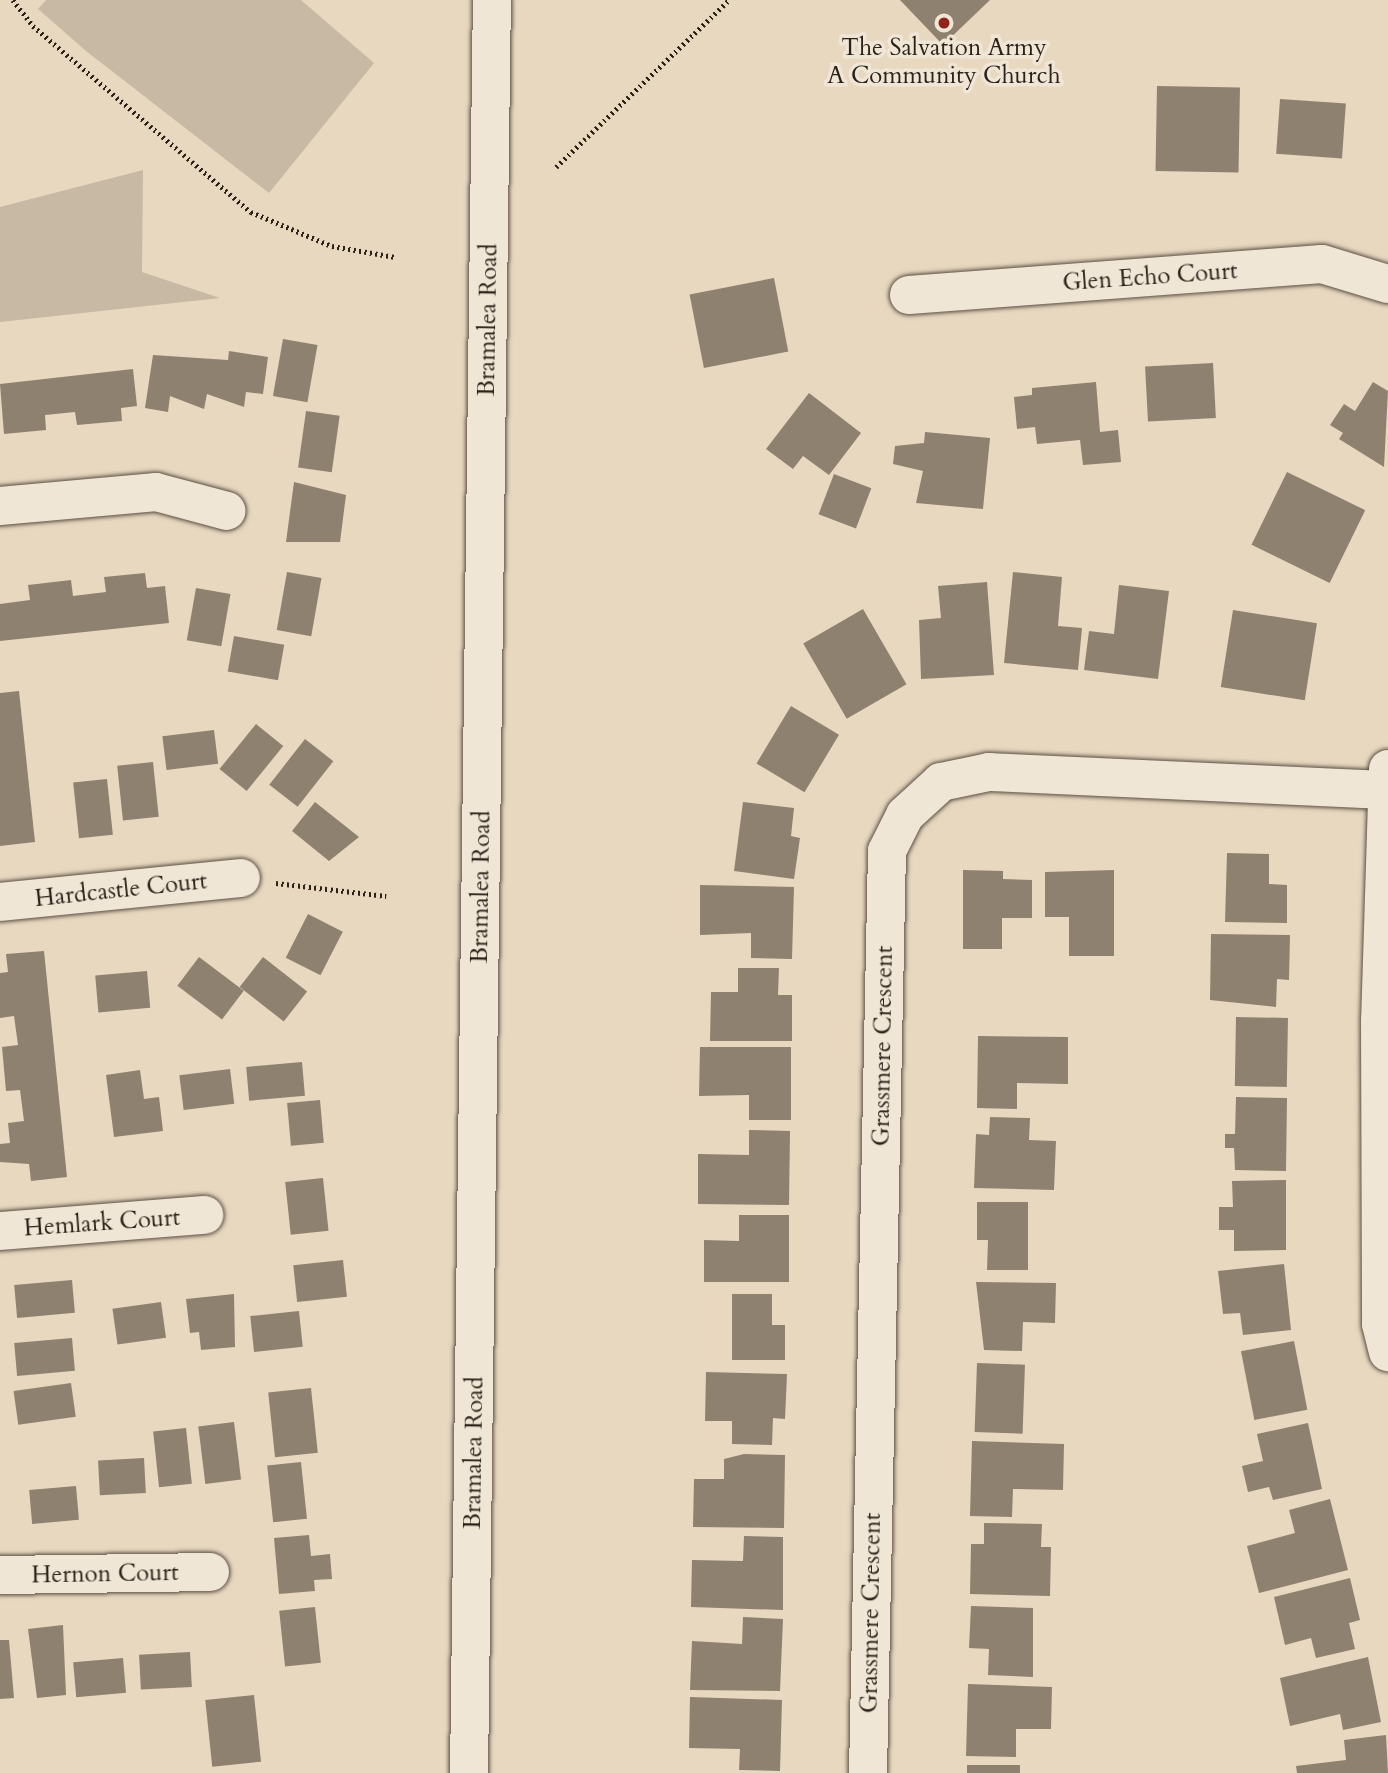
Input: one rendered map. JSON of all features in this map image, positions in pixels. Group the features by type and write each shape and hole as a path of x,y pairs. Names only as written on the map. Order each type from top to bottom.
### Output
{"street":[{"name":"Bramalea Road","path":"469,1773 492,0"},
{"name":"Glen Echo Court","path":"909,295 1322,264 1388,284"},
{"path":"0,506 156,492 228,511"},
{"name":"Grassmere Crescent","path":"868,1773 887,851 905,816 941,782 989,772 1386,780"},
{"path":"1386,780 1381,1324 1388,1352"},
{"name":"Hardcastle Court","path":"0,902 241,878"},
{"name":"Hemlark Court","path":"0,1231 204,1215"},
{"name":"Hernon Court","path":"0,1575 210,1572"}],"path":[{"path":"13,0 33,26 251,212 332,246 395,257"},
{"path":"556,167 729,0"},
{"path":"241,878 386,896"}],"shaded area":[{"path":"46,0 301,0 374,63 269,193 86,51 38,9"},
{"path":"143,170 142,272 220,298 0,322 0,207"}],"building":[{"name":"The Salvation Army A Community Church","path":"900,0 990,0 943,45"},
{"path":"1157,86 1240,87 1239,172 1156,171"},
{"path":"1280,99 1346,104 1342,158 1276,154"},
{"path":"774,278 788,352 704,368 690,294"},
{"path":"283,339 317,345 307,402 273,396"},
{"path":"229,351 268,357 263,394 246,392 244,407 207,394 204,409 170,396 168,412 145,408 153,355 228,360"},
{"path":"1213,363 1216,418 1148,421 1145,367"},
{"path":"133,369 137,406 121,408 122,421 77,425 75,412 45,415 46,430 4,434 0,384"},
{"path":"1096,382 1100,432 1118,430 1121,462 1083,465 1080,440 1037,444 1035,427 1017,429 1014,397 1032,395 1032,388"},
{"path":"1373,382 1388,391 1384,467 1339,439 1343,433 1330,425 1344,404 1355,411"},
{"path":"809,393 861,433 829,475 803,456 793,469 766,449"},
{"path":"306,411 340,416 332,472 298,467"},
{"path":"925,432 990,438 983,509 916,503 923,471 893,464 895,446 924,443"},
{"path":"1287,472 1365,510 1330,583 1251,545"},
{"path":"834,474 871,488 856,528 819,514"},
{"path":"294,482 346,495 340,542 286,542"},
{"path":"287,572 321,578 311,636 277,630"},
{"path":"1013,572 1062,577 1058,626 1082,628 1078,670 1004,663"},
{"path":"145,573 147,588 165,586 169,623 0,641 0,604 30,600 28,585 71,580 73,596 106,592 104,577"},
{"path":"987,582 994,675 921,679 919,620 941,618 938,586"},
{"path":"1119,585 1169,591 1158,679 1084,670 1089,631 1114,634"},
{"path":"196,588 230,594 221,646 187,640"},
{"path":"863,609 906,684 847,719 803,644"},
{"path":"1233,610 1317,623 1305,700 1221,687"},
{"path":"234,636 284,645 278,680 228,671"},
{"path":"19,691 35,842 0,846 0,693"},
{"path":"791,706 839,735 804,792 756,763"},
{"path":"256,724 283,746 247,791 219,769"},
{"path":"214,730 218,764 167,770 162,736"},
{"path":"305,739 333,761 298,807 269,785"},
{"path":"153,762 159,817 123,820 117,766"},
{"path":"107,779 113,835 79,838 73,783"},
{"path":"315,802 359,837 329,861 292,831"},
{"path":"743,802 794,808 791,836 800,838 794,879 734,871"},
{"path":"1227,853 1269,854 1269,884 1287,885 1287,923 1225,922"},
{"path":"963,870 1003,871 1003,879 1032,880 1032,918 1002,918 1002,949 963,949"},
{"path":"1114,870 1114,956 1069,956 1069,917 1045,917 1045,872"},
{"path":"700,885 794,887 792,959 751,958 751,933 700,935"},
{"path":"308,914 343,932 321,975 286,958"},
{"path":"1211,934 1290,935 1289,980 1277,979 1276,1007 1210,1000"},
{"path":"44,951 67,1177 31,1181 29,1164 0,1162 0,1144 10,1143 8,1123 24,1121 20,1090 6,1091 2,1047 18,1045 14,1016 0,1018 0,973 8,972 6,954"},
{"path":"199,957 244,991 222,1019 177,986"},
{"path":"263,957 307,991 284,1021 240,987"},
{"path":"738,968 779,968 778,995 792,995 792,1041 710,1041 711,992 738,992"},
{"path":"147,971 150,1008 98,1012 95,976"},
{"path":"1236,1017 1288,1018 1287,1087 1235,1086"},
{"path":"978,1036 1068,1037 1068,1084 1017,1083 1017,1109 977,1108"},
{"path":"700,1047 791,1047 791,1120 749,1120 749,1095 699,1096"},
{"path":"302,1062 305,1096 249,1101 246,1067"},
{"path":"230,1069 234,1104 184,1110 179,1075"},
{"path":"140,1070 144,1099 159,1097 163,1131 114,1137 106,1075"},
{"path":"1236,1097 1287,1098 1286,1171 1235,1170 1234,1148 1225,1148 1225,1134 1235,1134"},
{"path":"320,1100 324,1143 291,1146 287,1103"},
{"path":"990,1117 1030,1118 1029,1140 1056,1141 1054,1190 974,1188 976,1134 989,1135"},
{"path":"749,1130 790,1131 789,1205 698,1204 698,1154 749,1155"},
{"path":"323,1178 329,1231 291,1235 285,1182"},
{"path":"1286,1180 1286,1250 1234,1251 1234,1230 1219,1230 1219,1207 1233,1207 1232,1181"},
{"path":"977,1202 1028,1202 1028,1270 987,1270 988,1240 977,1240"},
{"path":"739,1215 789,1215 789,1282 704,1282 704,1240 739,1241"},
{"path":"343,1260 347,1297 297,1302 293,1265"},
{"path":"1284,1264 1291,1330 1243,1335 1240,1313 1223,1314 1218,1271"},
{"path":"72,1280 75,1313 17,1318 14,1285"},
{"path":"976,1282 1056,1283 1055,1323 1023,1322 1022,1351 984,1350"},
{"path":"234,1294 235,1347 201,1350 199,1332 190,1333 186,1299"},
{"path":"732,1294 772,1294 772,1325 785,1325 785,1360 732,1360"},
{"path":"161,1302 166,1338 117,1344 112,1309"},
{"path":"299,1311 303,1347 254,1352 250,1316"},
{"path":"72,1338 75,1371 17,1376 14,1343"},
{"path":"1294,1341 1307,1410 1254,1420 1241,1351"},
{"path":"977,1363 1025,1365 1023,1434 975,1432"},
{"path":"706,1372 787,1374 785,1419 773,1418 772,1445 732,1444 732,1421 705,1421"},
{"path":"71,1383 76,1417 18,1425 14,1391"},
{"path":"311,1388 318,1453 275,1457 268,1392"},
{"path":"234,1422 241,1480 205,1484 198,1426"},
{"path":"1308,1423 1322,1489 1273,1500 1269,1487 1248,1492 1242,1466 1263,1461 1257,1434"},
{"path":"186,1428 192,1484 159,1487 153,1431"},
{"path":"972,1441 1064,1444 1063,1490 1013,1489 1012,1517 970,1516"},
{"path":"744,1454 785,1455 784,1528 693,1527 694,1479 724,1479 724,1459"},
{"path":"144,1458 146,1493 100,1495 98,1460"},
{"path":"301,1462 307,1519 273,1522 267,1466"},
{"path":"76,1486 79,1520 32,1524 29,1490"},
{"path":"1330,1499 1348,1570 1259,1593 1247,1546 1295,1533 1289,1510"},
{"path":"984,1523 1042,1524 1041,1547 1051,1547 1050,1596 970,1594 971,1544 984,1544"},
{"path":"309,1535 311,1556 330,1554 332,1579 314,1580 315,1591 279,1594 274,1538"},
{"path":"744,1536 783,1537 783,1610 691,1607 692,1560 743,1561"},
{"path":"1350,1578 1360,1620 1349,1623 1355,1649 1316,1658 1311,1638 1285,1645 1274,1597"},
{"path":"971,1606 1033,1608 1033,1677 988,1675 989,1649 969,1648"},
{"path":"315,1607 321,1663 285,1666 279,1611"},
{"path":"743,1617 783,1619 780,1691 690,1690 692,1641 742,1644"},
{"path":"63,1625 66,1695 37,1698 28,1629"},
{"path":"0,1640 9,1640 14,1698 0,1699"},
{"path":"190,1652 192,1687 141,1690 139,1655"},
{"path":"1368,1657 1381,1722 1343,1730 1340,1714 1290,1726 1280,1678"},
{"path":"123,1658 126,1693 76,1697 73,1662"},
{"path":"968,1684 1052,1687 1051,1729 1016,1729 1016,1757 966,1756"},
{"path":"254,1695 261,1762 212,1767 205,1700"},
{"path":"690,1697 782,1700 780,1771 739,1770 740,1749 689,1748"},
{"path":"1386,1735 1388,1773 1297,1773 1296,1766 1346,1760 1344,1740"},
{"path":"967,1765 1020,1765 1020,1773 967,1773"}],"place":[{"name":"The Salvation Army A Community Church","path":"944,23"}]}
